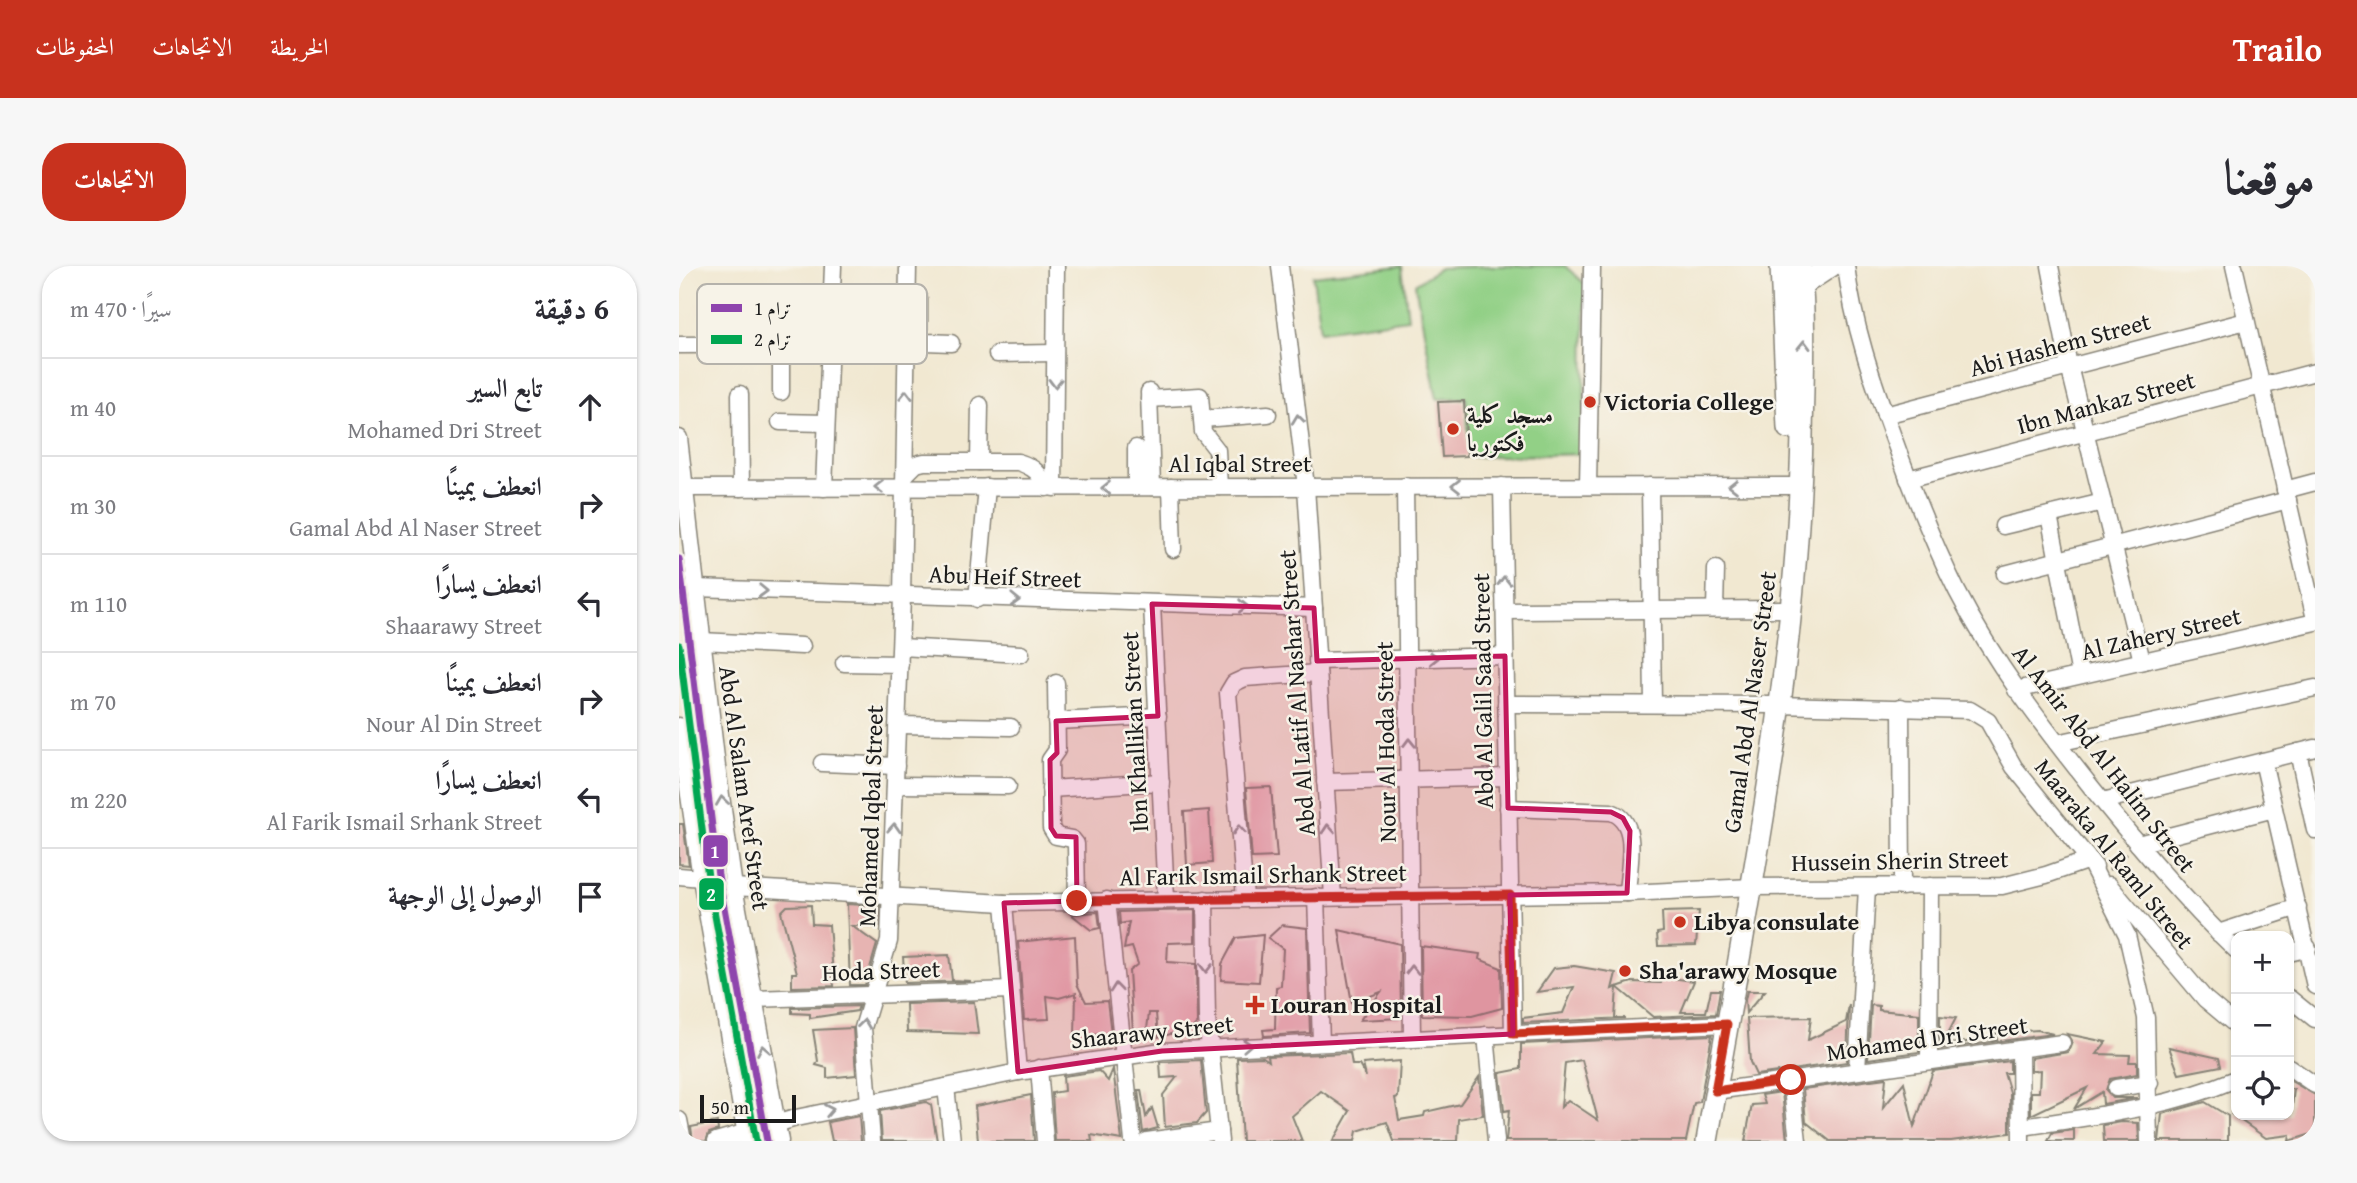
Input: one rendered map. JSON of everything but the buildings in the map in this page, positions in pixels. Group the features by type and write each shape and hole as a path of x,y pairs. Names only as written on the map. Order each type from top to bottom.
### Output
{"main road":[{"name":"Gamal Abd Al Naser Street","path":"1697,1141 1722,1025 1791,612 1794,486 1789,415 1795,280 1781,266"},
{"path":"1795,280 1831,266"},
{"name":"Gamal Abd Al Naser Street","path":"1775,705 1794,486"},
{"name":"Gamal Abd Al Naser Street","path":"1707,1141 1722,1025"}],"street":[{"path":"832,284 833,266"},
{"path":"908,266 910,284"},
{"path":"1050,488 1056,266"},
{"name":"Abd Al Latif Al Nashar Street","path":"1280,266 1306,486 1325,782 1321,1042"},
{"name":"Al Amir Abd Al Halim Street","path":"1846,266 1850,304 1885,415 1908,479 1957,590 2016,690 2103,801 2135,847 2231,945"},
{"path":"2050,266 2069,366 2141,661"},
{"path":"2234,266 2315,620"},
{"path":"1588,486 1593,267"},
{"name":"Abi Hashem Street","path":"1885,415 2246,320"},
{"path":"927,341 951,343"},
{"path":"679,345 697,345"},
{"path":"997,354 1055,353"},
{"path":"781,364 781,392"},
{"path":"824,488 828,364"},
{"name":"Mohamed Iqbal Street","path":"872,1141 863,1028 872,994 886,960 891,897 911,364"},
{"name":"Ibn Mankaz Street","path":"1908,479 2315,372"},
{"path":"740,394 741,488"},
{"path":"1144,487 1149,395 1196,394 1201,399 1205,436 1217,450 1219,487"},
{"path":"979,462 980,405"},
{"path":"1202,419 1268,414"},
{"path":"781,422 826,424"},
{"name":"Abd Al Salam Aref Street","path":"679,438 681,488 734,887 780,1141"},
{"path":"1136,447 1144,487"},
{"path":"905,481 916,464 924,462 1018,463 1031,466 1050,488"},
{"name":"Al Iqbal Street","path":"681,488 824,488 905,481 1050,488 1794,486"},
{"path":"2005,574 2115,547 2286,495 2315,482"},
{"name":"Nour Al Hoda Street","path":"1405,486 1412,1038"},
{"name":"Abd Al Galil Saad Street","path":"1502,486 1513,1034"},
{"path":"1650,486 1653,704"},
{"path":"977,599 987,487"},
{"path":"1171,487 1173,549"},
{"path":"2003,526 2103,502"},
{"path":"2049,515 2080,675"},
{"path":"1715,609 1716,569"},
{"name":"Abu Heif Street","path":"695,588 902,597 1314,608"},
{"name":"Ibn Khallikan Street","path":"1152,604 1166,900"},
{"path":"1504,611 1782,609"},
{"name":"Al Zahery Street","path":"2016,690 2315,620"},
{"path":"701,641 801,646"},
{"path":"844,663 900,656 1021,654"},
{"path":"1245,898 1228,693 1234,683 1245,678 1318,667 1408,659 1505,656"},
{"path":"1056,683 1057,750 1050,760 1051,831 1059,837 1072,839 1076,844 1077,901"},
{"path":"2057,743 2315,688"},
{"path":"1506,704 1901,708 1902,887"},
{"name":"Maaraka Al Raml Street","path":"1901,708 1964,709 1983,716 2014,767 2088,860 2205,999 2231,1021"},
{"path":"1056,721 1158,716"},
{"path":"898,725 1011,727"},
{"path":"679,726 701,877 747,1137"},
{"path":"2103,801 2315,748"},
{"path":"2298,752 2315,830"},
{"path":"2263,761 2315,986"},
{"path":"822,763 897,766"},
{"path":"1325,782 1508,777"},
{"path":"1051,789 1161,782"},
{"path":"896,785 1008,786"},
{"path":"1509,808 1611,813 1623,818 1630,831 1627,893"},
{"path":"2135,847 2274,809"},
{"path":"2088,860 2127,935 2146,1018 2150,1083 2149,1141"},
{"name":"Hussein Sherin Street","path":"1746,887 2002,886 2046,875 2088,860"},
{"path":"679,876 701,877"},
{"path":"1929,1061 1930,886"},
{"name":"Al Farik Ismail Srhank Street","path":"734,887 1004,903 1627,893 1746,887"},
{"path":"1857,1071 1867,887"},
{"path":"1147,1141 1220,1136 1209,1048 1205,899"},
{"path":"1107,900 1133,1141"},
{"path":"1004,903 1019,1072"},
{"path":"2218,933 2298,907"},
{"path":"2294,952 2308,948"},
{"name":"Hoda Street","path":"753,999 1011,990"},
{"path":"2294,1002 2315,1019"},
{"name":"Shaarawy Street","path":"716,1141 747,1137 777,1123 868,1103 1039,1068 1123,1056 1321,1042 1722,1025"},
{"path":"1486,1035 1496,1141"},
{"name":"Mohamed Dri Street","path":"1715,1091 2062,1043"},
{"path":"2020,1049 2022,1134 2201,1094 2231,1081"},
{"path":"1039,1068 1045,1141"},
{"path":"2294,1070 2315,1085"},
{"path":"1791,1080 1798,1141"},
{"path":"2116,1088 2150,1083"},
{"path":"946,1087 952,1141"},
{"path":"679,1119 683,1141"}],"path":[{"path":"2106,872 2135,847"}],"highlighted area":[{"path":"1152,604 1314,608 1317,661 1505,656 1508,808 1611,812 1623,818 1630,831 1627,893 1510,895 1513,1034 1162,1051 1018,1072 1004,903 1077,901 1076,837 1056,836 1051,828 1050,760 1057,753 1056,721 1158,716"}],"green space":[{"path":"1402,266 1408,319 1320,331 1313,276"},
{"path":"1565,266 1585,284 1584,454 1470,457 1466,398 1437,399 1415,284 1440,268"}],"tram line":[{"name":"1","path":"679,559 718,875 767,1141"},
{"name":"2","path":"679,645 708,877 756,1141"}],"place":[{"name":"Victoria College","path":"1590,402"},
{"name":"مسجد كلية فكتوريا","path":"1453,429"},
{"name":"Libya consulate","path":"1680,922"},
{"name":"Sha'arawy Mosque","path":"1625,971"},
{"name":"Louran Hospital","path":"1255,1005"}],"route":[{"path":"1077,901 1510,895 1513,1034 1727,1024 1715,1091 1791,1080"}]}
